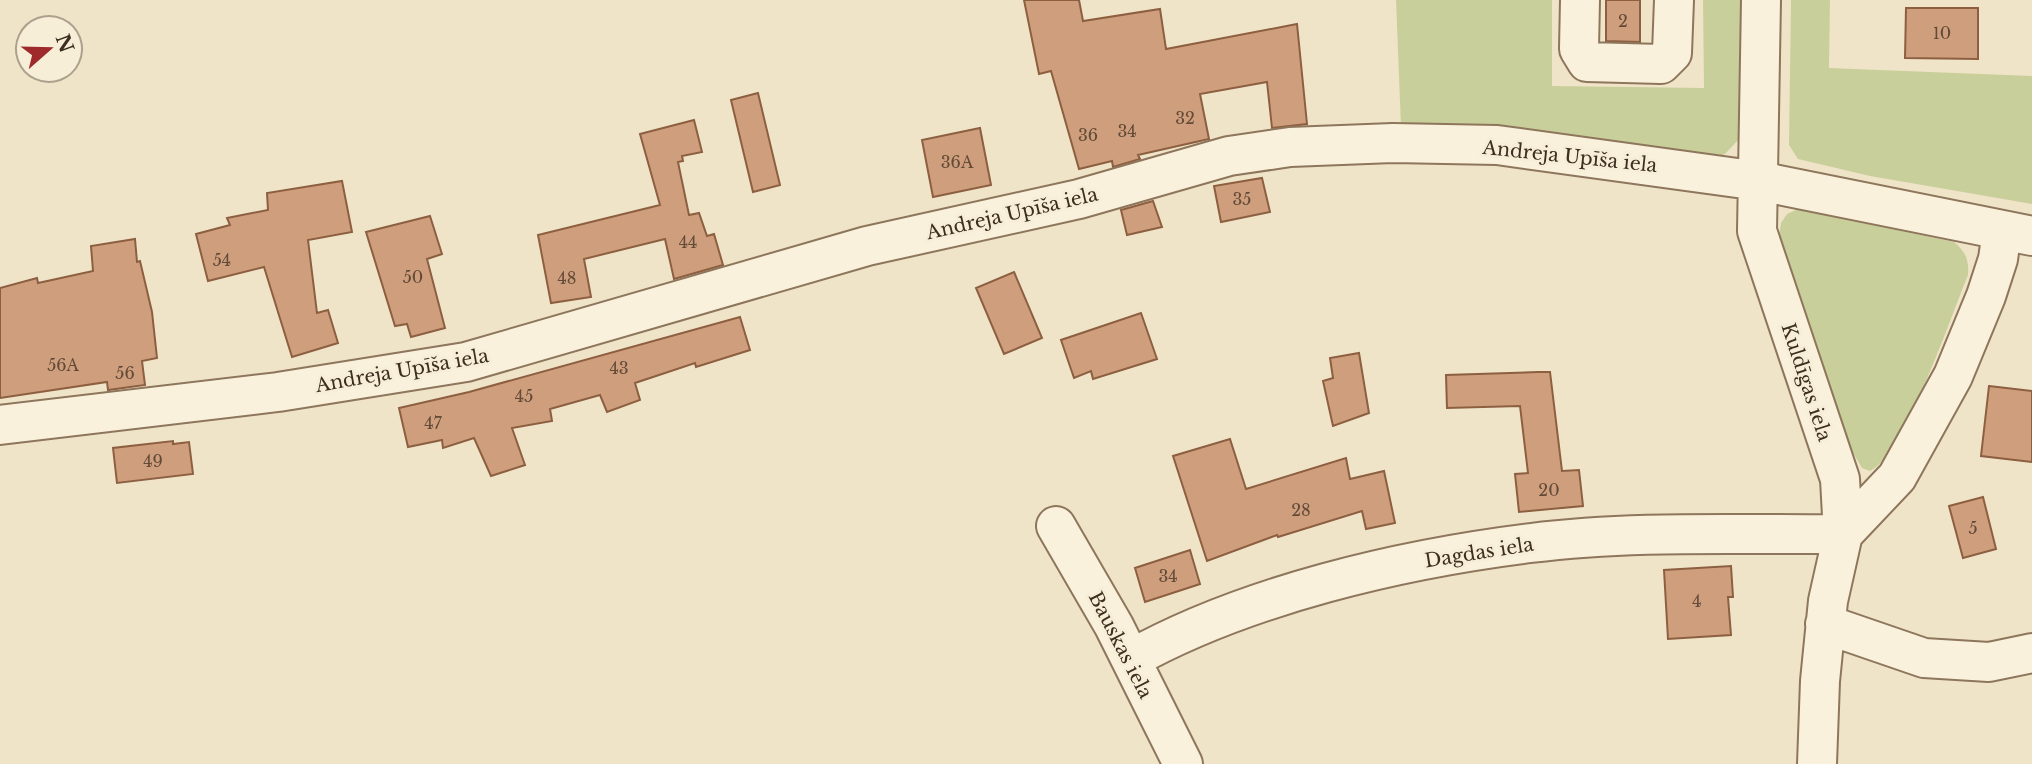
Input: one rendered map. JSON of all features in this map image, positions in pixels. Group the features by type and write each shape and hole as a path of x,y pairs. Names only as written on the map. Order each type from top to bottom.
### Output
{"street":[{"path":"1580,0 1579,49 1587,62 1661,64 1672,53 1674,0"},
{"name":"Kuldīgas iela","path":"1761,0 1757,231 1840,479 1843,534 1825,624 1817,764"},
{"name":"Andreja Upīša iela","path":"0,425 292,390 466,362 867,246 1079,199 1228,156 1290,147 1393,143 1497,145 1759,181 2017,234"},
{"path":"1843,534 1898,477 1953,376 1998,259 2017,234"},
{"name":"Bauskas iela","path":"1056,526 1131,659 1183,764"},
{"name":"Dagdas iela","path":"1131,659 1171,637 1216,619 1315,588 1464,554 1533,542 1649,536 1843,534"},
{"path":"1825,624 1924,658 1989,662 2032,653"}],"green space":[{"path":"1396,0 1552,0 1552,86 1704,88 1703,0 1743,0 1741,137 1725,154 1714,158 1401,127"},
{"path":"1791,0 1830,0 1829,68 2032,76 2032,204 1870,176 1798,159 1789,145"},
{"path":"1798,209 1954,242 1967,261 1968,275 1911,413 1883,460 1870,471 1862,468 1848,444 1789,282 1779,236 1781,223 1787,214"}],"building":[{"path":"1024,0 1079,0 1083,21 1160,9 1166,49 1297,24 1307,124 1272,128 1267,82 1200,94 1209,139 1138,155 1140,159 1113,167 1112,161 1079,169 1051,71 1039,74"},
{"path":"1606,0 1640,0 1640,42 1606,41"},
{"path":"1906,8 1978,8 1978,59 1905,58"},
{"path":"758,93 780,185 753,192 731,100"},
{"path":"694,120 702,152 682,156 683,161 678,162 689,215 699,213 707,236 714,234 723,265 674,279 665,239 584,259 591,297 551,303 538,235 660,205 640,134"},
{"path":"980,128 991,185 933,197 922,140"},
{"path":"1262,178 1270,212 1221,222 1214,186"},
{"path":"342,181 352,232 308,240 317,313 328,310 338,343 292,357 264,267 208,281 196,234 230,225 227,218 268,210 267,193"},
{"path":"1153,201 1162,227 1127,235 1121,210"},
{"path":"430,216 442,254 427,259 445,328 411,337 407,324 395,326 366,232"},
{"path":"135,239 137,262 140,261 152,312 157,358 142,361 145,385 108,390 107,382 0,398 0,288 37,278 38,283 93,271 91,246"},
{"path":"1014,272 1042,338 1004,354 976,288"},
{"path":"1141,313 1157,359 1093,379 1091,371 1074,378 1061,340"},
{"path":"740,317 750,350 696,367 695,363 635,383 640,400 607,412 600,395 550,409 552,421 512,428 525,465 491,476 474,438 443,448 442,440 408,447 399,408 469,392"},
{"path":"1359,353 1369,413 1333,426 1323,381 1333,378 1330,358"},
{"path":"1550,372 1562,471 1579,470 1583,506 1519,512 1515,474 1528,473 1520,406 1447,408 1446,375"},
{"path":"1989,386 2032,391 2032,462 1981,456"},
{"path":"1230,439 1246,489 1346,458 1350,479 1384,471 1395,523 1366,529 1362,511 1278,537 1277,535 1207,561 1173,456"},
{"path":"173,441 173,444 189,442 193,474 117,483 113,448"},
{"path":"1983,497 1996,549 1963,558 1949,506"},
{"path":"1190,550 1200,584 1145,602 1135,568"},
{"path":"1731,566 1733,597 1728,597 1731,635 1668,639 1664,570"}]}
